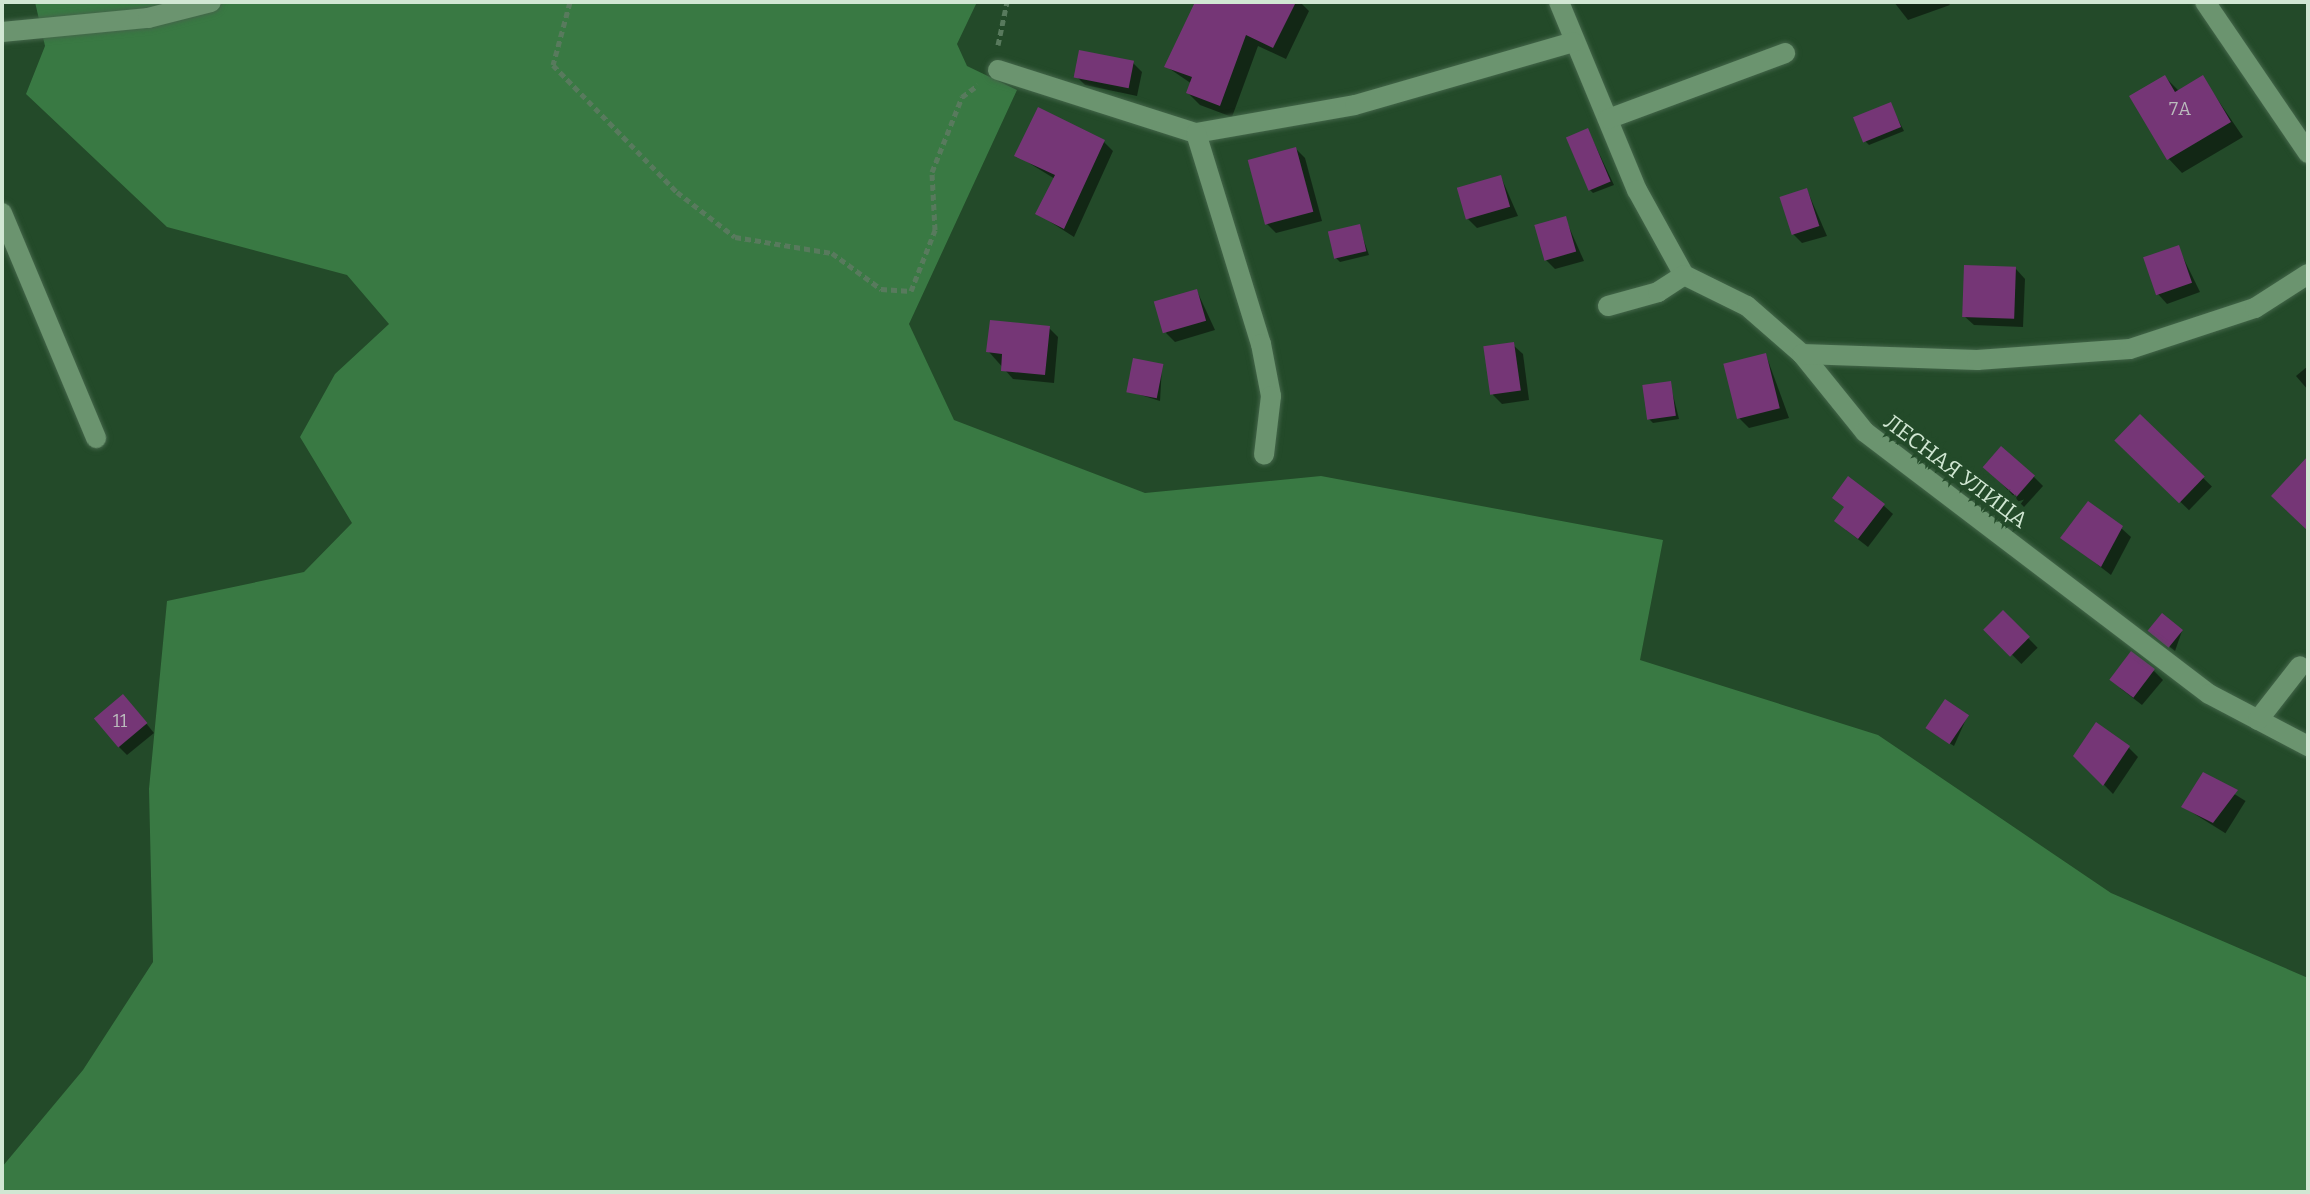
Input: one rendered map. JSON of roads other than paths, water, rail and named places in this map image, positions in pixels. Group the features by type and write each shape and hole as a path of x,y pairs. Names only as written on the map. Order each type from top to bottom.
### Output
{"street":[{"path":"2,32 148,18 211,2"},
{"path":"1559,2 1637,190 1684,275 1658,292 1608,306"},
{"path":"2205,2 2308,153"},
{"path":"998,70 1196,133 1355,105 1573,42"},
{"path":"1608,119 1785,53"},
{"path":"1196,133 1261,344 1271,396 1264,455"},
{"path":"2,213 96,438"},
{"path":"1802,354 1977,360 2130,349 2255,308 2308,274"},
{"name":"ЛЕСНАЯ УЛИЦА","path":"1684,275 1747,306 1802,354 1865,432 2209,694 2308,746"},
{"path":"2258,720 2300,666"}]}
